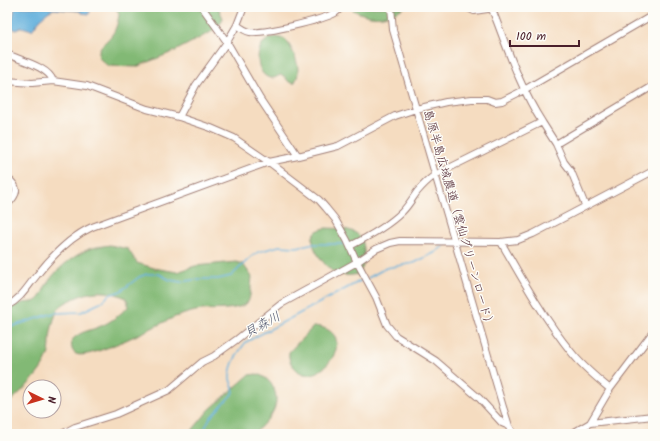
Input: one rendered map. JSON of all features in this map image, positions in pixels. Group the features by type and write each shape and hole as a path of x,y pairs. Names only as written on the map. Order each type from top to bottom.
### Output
{"street":[{"path":"202,7 227,42 260,99 298,156"},
{"path":"179,117 196,85 227,42 237,25 244,7"},
{"path":"237,25 246,31 251,32 268,31 322,18 342,7"},
{"name":"島原半島広域農道（雲仙グリーンロード）","path":"391,7 393,30 509,426 514,434"},
{"path":"466,7 474,11 501,7"},
{"path":"492,9 524,90 556,144 564,162 571,171 585,206"},
{"path":"7,306 19,299 38,274 66,244 84,230 269,162 338,146 395,116 416,109 446,102 472,99 487,99 495,102 502,101 524,90 653,15"},
{"path":"7,54 42,69 51,76 52,81"},
{"path":"7,81 32,83 52,81 87,86 147,109 179,117 234,138 269,162 311,194 326,208 338,224 376,297 386,325 396,336 436,361 479,398 502,422 509,426"},
{"path":"556,144 653,86"},
{"path":"350,246 364,239 394,219 409,205 416,193 424,184 435,175 542,122"},
{"path":"62,434 75,427 116,414 169,390 202,362 214,356 236,340 281,304 357,262 376,249 390,243 414,240 501,242 518,240 653,171"},
{"path":"7,178 13,183 16,195 7,205"},
{"path":"501,242 548,320 572,353 584,367 610,389"},
{"path":"590,423 610,389 653,332"},
{"path":"570,434 590,423 653,416"}],"green space":[{"path":"115,7 218,7 223,18 221,23 211,32 175,51 136,67 108,66 99,58 99,51 113,34 116,26 119,14"},
{"path":"352,7 405,7 392,14 373,16 353,10"},
{"path":"276,37 285,39 294,54 298,66 298,72 294,83 289,82 284,76 280,75 271,78 267,77 264,75 258,63 261,45 268,39"},
{"path":"326,228 348,230 359,235 364,247 364,261 358,274 346,275 334,272 322,260 313,243 313,237 317,231"},
{"path":"110,245 128,249 137,263 177,272 195,266 236,262 243,264 252,277 248,301 243,306 225,309 202,310 175,317 109,347 83,355 76,354 72,350 72,340 82,333 112,320 128,307 128,302 126,298 105,292 85,294 68,301 58,309 55,317 52,326 49,352 45,363 32,379 22,379 22,390 7,405 7,312 18,304 34,302 37,300 41,296 48,282 66,263 77,255 96,247"},
{"path":"314,326 329,330 336,338 336,348 332,358 324,367 315,373 305,374 291,364 289,360 289,352"},
{"path":"257,374 268,380 272,385 276,396 276,403 271,415 254,434 189,434 209,410 249,375"}],"water":[{"path":"15,7 90,7 90,12 89,14 82,13 80,11 54,9 45,15 32,30 22,27 16,30 11,27"}],"waterway":[{"path":"7,328 54,313 81,312 102,302 109,295 121,291 139,277 147,274 159,274 170,280 181,282 198,279 218,279 231,276 258,252 279,246 297,247 310,244 346,244"},
{"name":"貝森川","path":"368,278 386,268 414,263 436,252 446,244"},
{"name":"貝森川","path":"198,434 205,428 210,418 234,392 230,379 231,369 237,355 246,342 362,280"}]}
